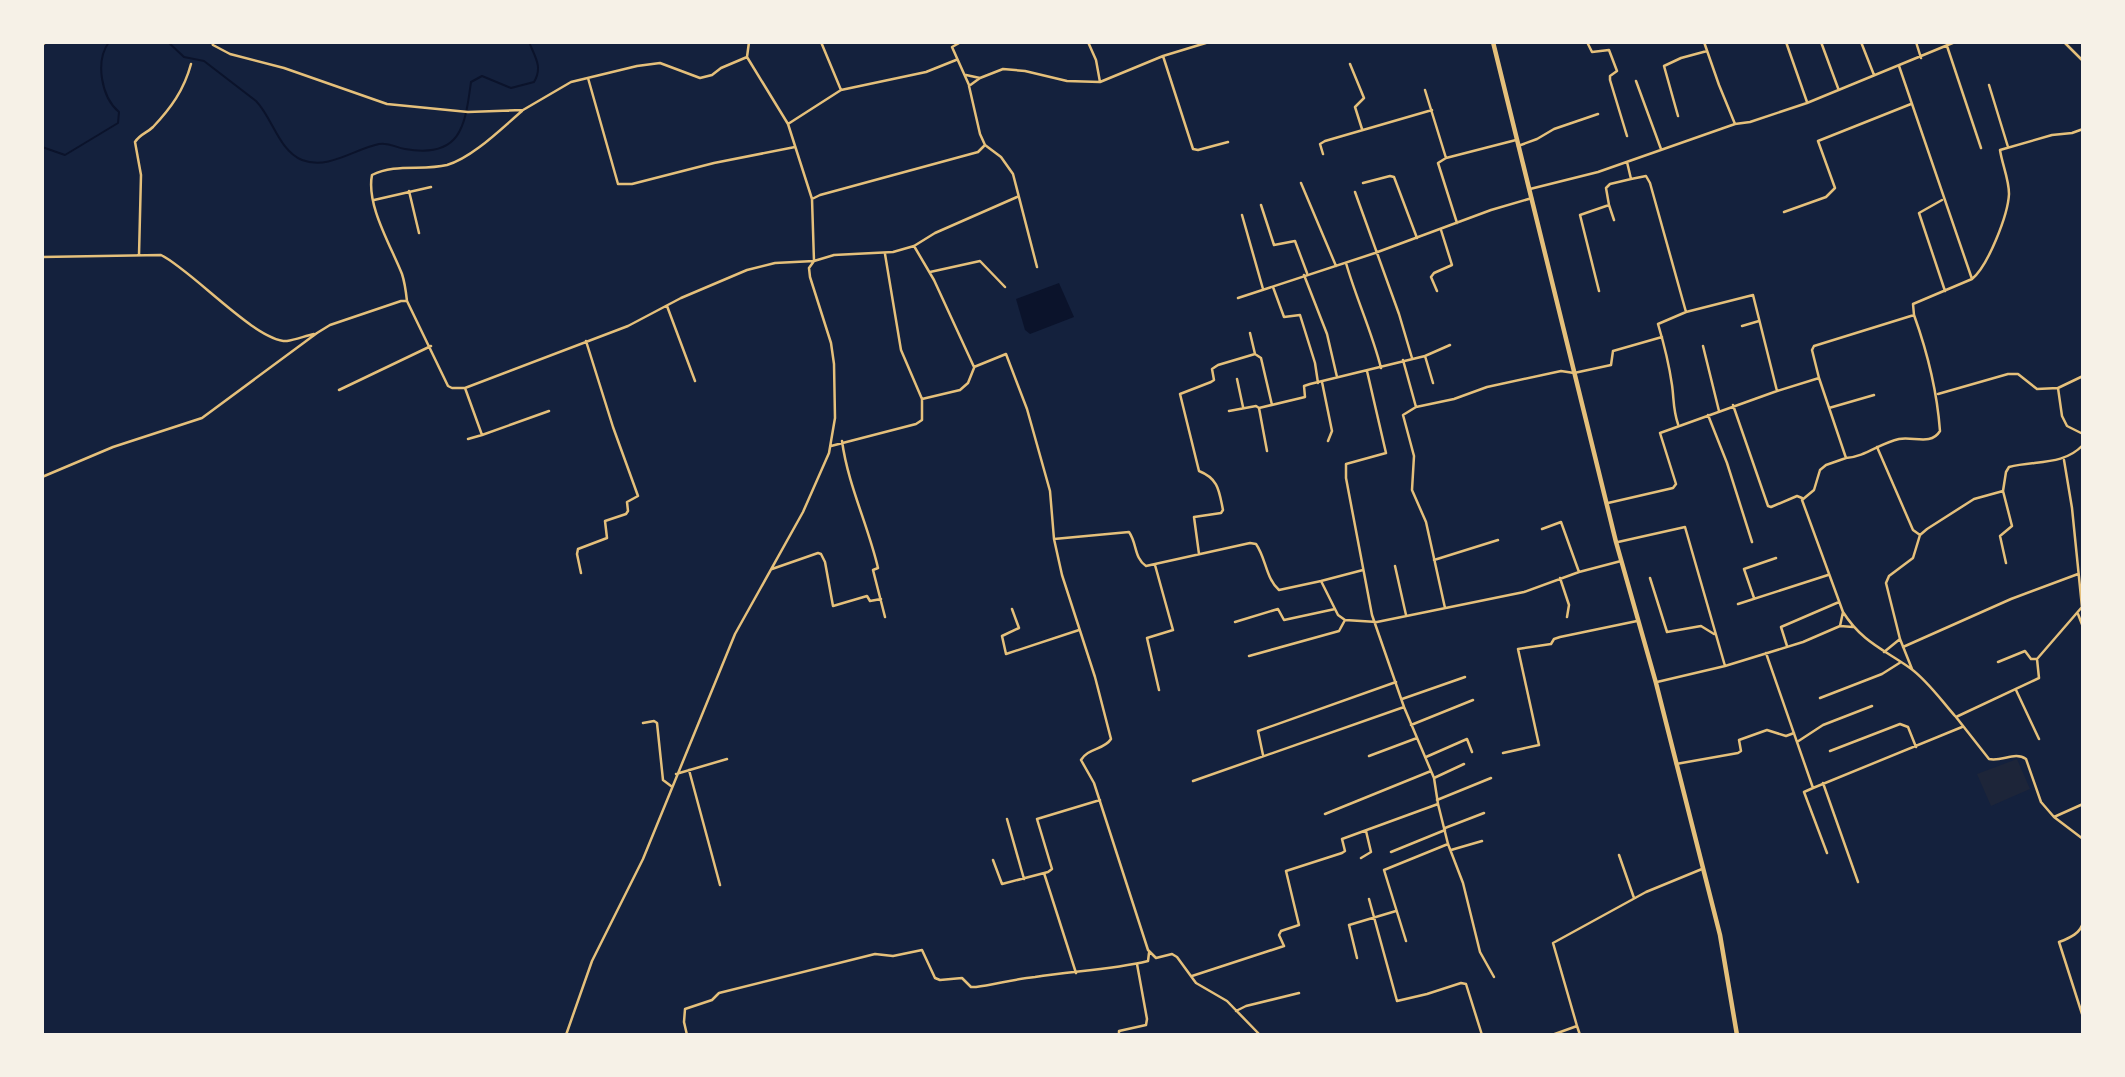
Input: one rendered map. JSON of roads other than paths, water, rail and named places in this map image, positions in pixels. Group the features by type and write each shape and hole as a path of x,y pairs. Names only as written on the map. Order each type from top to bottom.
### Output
{"main road":[{"path":"1493,42 1606,503 1656,683 1720,935 1737,1035"}],"street":[{"path":"212,42 213,46 230,54 284,68 387,104 468,112 523,110"},
{"path":"566,1035 592,961 643,859 735,634 803,512 831,446 835,418 834,364 831,343 810,277 809,268 814,261 811,199 788,124 747,57 749,42"},
{"path":"821,42 841,90"},
{"path":"949,42 966,75 985,145 1001,157 1013,174 1037,267"},
{"path":"952,47 961,42"},
{"path":"1088,42 1096,60 1100,82"},
{"path":"969,86 980,78 1003,69 1026,71 1067,81 1100,82 1163,56 1209,42"},
{"path":"1587,42 1592,52 1609,50 1615,62 1617,71 1610,75 1627,136"},
{"path":"1704,42 1735,124"},
{"path":"1786,42 1807,103"},
{"path":"1821,42 1838,90"},
{"path":"1861,42 1875,76"},
{"path":"1916,42 1921,58"},
{"path":"1530,190 1627,162 1735,124 1750,122 1807,103 1955,42"},
{"path":"2064,42 2083,61"},
{"path":"1947,46 1981,148"},
{"path":"1678,116 1664,66 1690,54 1707,51"},
{"path":"1163,56 1193,149 1228,142"},
{"path":"747,57 721,68 712,75 700,78 660,63 571,82 523,110 495,134 450,164 388,169 372,175 370,185 380,222 403,277 407,301 448,386 465,388 628,326 747,270 775,263 814,261 834,255 885,253 914,246 935,233 1017,197"},
{"path":"788,124 841,90 926,72 956,60"},
{"path":"139,255 141,176 135,142 150,130 178,97 191,64"},
{"path":"1350,64 1364,98 1355,107 1362,129"},
{"path":"1899,66 1972,279"},
{"path":"966,75 980,78"},
{"path":"588,78 618,184 632,184 714,163 795,147"},
{"path":"1636,81 1661,149"},
{"path":"1989,85 2008,147"},
{"path":"1425,90 1446,158"},
{"path":"1784,212 1826,197 1835,188 1818,141 1911,104"},
{"path":"1323,154 1321,143 1432,110"},
{"path":"1457,223 1438,163 1446,158 1537,139 1554,129 1598,114"},
{"path":"1803,498 1814,490 1820,470 1826,465 1868,453 1896,439 1910,437 1923,440 1938,436 1938,394 1913,304 1972,279 1981,272 1989,259 2009,194 1999,152 2001,149 2083,129"},
{"path":"811,199 978,152 985,145"},
{"path":"1627,162 1631,179"},
{"path":"1614,220 1606,188 1610,184 1646,176 1686,312"},
{"path":"1363,183 1394,177 1418,238"},
{"path":"1301,183 1336,266"},
{"path":"374,200 431,187"},
{"path":"409,191 419,233"},
{"path":"1355,192 1412,358"},
{"path":"1238,298 1532,198"},
{"path":"1943,199 1919,213 1945,291"},
{"path":"1261,205 1274,245 1295,241 1327,334 1338,377"},
{"path":"1599,291 1580,215 1609,205"},
{"path":"1242,215 1263,289"},
{"path":"1437,291 1432,277 1434,273 1452,265 1441,230"},
{"path":"914,246 974,367"},
{"path":"831,446 916,424 922,419 922,399 901,350 885,253"},
{"path":"42,257 162,255 176,262 202,287 256,330 286,341 317,333"},
{"path":"929,272 981,261 1005,287"},
{"path":"1346,263 1381,368"},
{"path":"1272,286 1284,317 1300,315 1332,431 1328,441"},
{"path":"1678,425 1673,410 1673,390 1659,322 1686,312 1752,295 1777,391"},
{"path":"42,477 113,447 202,418 219,408 270,365 330,325 396,302 407,301"},
{"path":"667,306 695,381"},
{"path":"1846,458 1812,349 1814,346 1914,315"},
{"path":"1742,326 1759,321"},
{"path":"1250,333 1255,354 1261,358 1272,405"},
{"path":"1446,608 1426,522 1412,490 1414,456 1403,415 1416,407 1454,399 1487,387 1561,371 1574,373 1611,365 1613,351 1662,337"},
{"path":"581,573 577,551 607,538 605,521 626,514 627,502 638,496 586,341"},
{"path":"1229,411 1256,406 1259,408 1305,397 1304,386 1425,356 1450,345"},
{"path":"339,390 431,346"},
{"path":"1703,346 1719,411"},
{"path":"687,1035 685,1009 712,1000 719,993 875,954 893,956 922,950 935,978 962,978 971,987 1137,964 1150,959 1100,800 1081,760 1084,755 1105,746 1111,738 1095,677 1062,575 1054,539 1050,491 1027,409 1006,354 974,367 965,387 922,399"},
{"path":"1199,554 1194,517 1222,513 1223,510 1217,485 1209,474 1199,471 1180,394 1214,380 1212,369 1218,365 1255,354"},
{"path":"1425,356 1433,383"},
{"path":"1402,360 1416,407"},
{"path":"1367,371 1386,453 1350,462 1345,468 1363,569 1373,615 1404,707 1434,778 1448,844 1463,883 1480,952 1493,977"},
{"path":"1938,394 2008,374 2018,374 2037,389 2058,388 2083,376"},
{"path":"1606,503 1673,488 1676,484 1660,433 1733,405 1819,378"},
{"path":"1237,379 1243,408"},
{"path":"465,388 482,435"},
{"path":"2058,388 2062,416 2067,426 2083,434"},
{"path":"1829,408 1874,395"},
{"path":"1733,405 1768,506 1797,496 1803,498"},
{"path":"1259,408 1267,451"},
{"path":"468,439 549,411"},
{"path":"1708,415 1727,463 1752,542"},
{"path":"842,441 876,559 878,568 873,570 885,617"},
{"path":"2006,563 2000,536 2012,526 2003,491 2009,467 2064,460 2083,446"},
{"path":"1878,447 1913,530 1920,535"},
{"path":"1998,662 2025,651 2031,659 2037,659 2082,607 2072,508 2064,460"},
{"path":"1912,669 1900,639 1886,583 1889,576 1913,558 1920,535 1974,499 2003,491"},
{"path":"1803,498 1839,602 1853,627 1871,644 1912,669 1956,717 1989,759 2018,755 2026,759 2041,802 2054,817 2082,836"},
{"path":"1542,529 1561,522 1579,572"},
{"path":"1616,542 1685,527 1725,666"},
{"path":"1054,539 1129,532 1141,563 1146,566 1250,543 1256,544 1262,552 1274,585 1279,590 1363,569"},
{"path":"1434,560 1498,540"},
{"path":"772,569 818,553 825,562 834,606 867,596 870,601 881,598"},
{"path":"1754,598 1744,569 1776,558"},
{"path":"1321,581 1338,615 1345,620 1377,622 1524,592 1579,572 1621,561"},
{"path":"1154,565 1173,630 1147,638 1159,690"},
{"path":"1395,566 1406,615"},
{"path":"1903,646 2011,598 2078,574"},
{"path":"1738,604 1829,575"},
{"path":"1650,578 1667,632 1701,626 1714,634"},
{"path":"1560,579 1569,605 1567,617"},
{"path":"1787,646 1781,627 1839,602"},
{"path":"1012,609 1019,628 1002,636 1006,654 1079,630"},
{"path":"1235,622 1278,609 1284,620 1335,609"},
{"path":"1840,626 1843,612"},
{"path":"2078,614 2083,627"},
{"path":"1249,656 1339,631 1345,620"},
{"path":"1503,753 1539,745 1518,649 1551,644 1554,639 1560,637 1637,621"},
{"path":"1656,683 1725,666 1840,626 1853,627"},
{"path":"1884,652 1900,639"},
{"path":"1766,653 1813,788"},
{"path":"1956,717 2039,678 2037,659"},
{"path":"1821,698 1882,674 1901,662"},
{"path":"1402,699 1465,677"},
{"path":"1263,755 1258,731 1396,682"},
{"path":"2017,690 2039,739"},
{"path":"1411,725 1473,700"},
{"path":"1797,743 1823,725 1872,706"},
{"path":"1193,781 1404,707"},
{"path":"643,723 657,723 663,780 671,786"},
{"path":"1830,751 1900,724 1908,727 1916,747"},
{"path":"1827,853 1804,792 1962,727"},
{"path":"1675,764 1738,753 1741,751 1739,740 1768,730 1786,736 1794,733"},
{"path":"1369,755 1417,738"},
{"path":"1426,757 1467,739 1472,752"},
{"path":"676,774 727,759"},
{"path":"1434,778 1464,764"},
{"path":"689,770 720,885"},
{"path":"1325,814 1431,771"},
{"path":"1192,976 1284,946 1279,935 1281,931 1298,925 1286,871 1345,852 1342,839 1491,778"},
{"path":"1824,783 1858,882"},
{"path":"993,860 1002,884 1052,869 1037,819 1100,800"},
{"path":"2054,817 2083,804"},
{"path":"1391,852 1484,813"},
{"path":"1007,819 1024,879"},
{"path":"1362,858 1371,852 1366,831"},
{"path":"1451,850 1482,841"},
{"path":"1406,941 1384,870 1448,844"},
{"path":"1619,855 1635,899"},
{"path":"1580,1035 1553,943 1635,899 1702,869"},
{"path":"1044,873 1076,973"},
{"path":"1369,899 1397,1001 1461,983 1466,984 1482,1035"},
{"path":"1357,958 1349,925 1396,911"},
{"path":"2083,922 2081,930 2072,938 2059,942 2083,1017"},
{"path":"1148,950 1156,958 1172,954 1177,957 1201,988 1227,1001 1260,1035"},
{"path":"1119,1033 1146,1026 1147,1018 1137,964"},
{"path":"1236,1011 1299,993"},
{"path":"1552,1035 1577,1026"}],"waterway":[{"path":"42,147 65,155 118,123 119,112 108,97 102,78 102,59 109,42"},
{"path":"168,42 184,57 204,61 256,101 287,149 294,156 312,162 332,161 379,144 424,151 439,149 449,144 463,125 471,82 482,76 511,88 534,82 538,67 529,42"}]}
